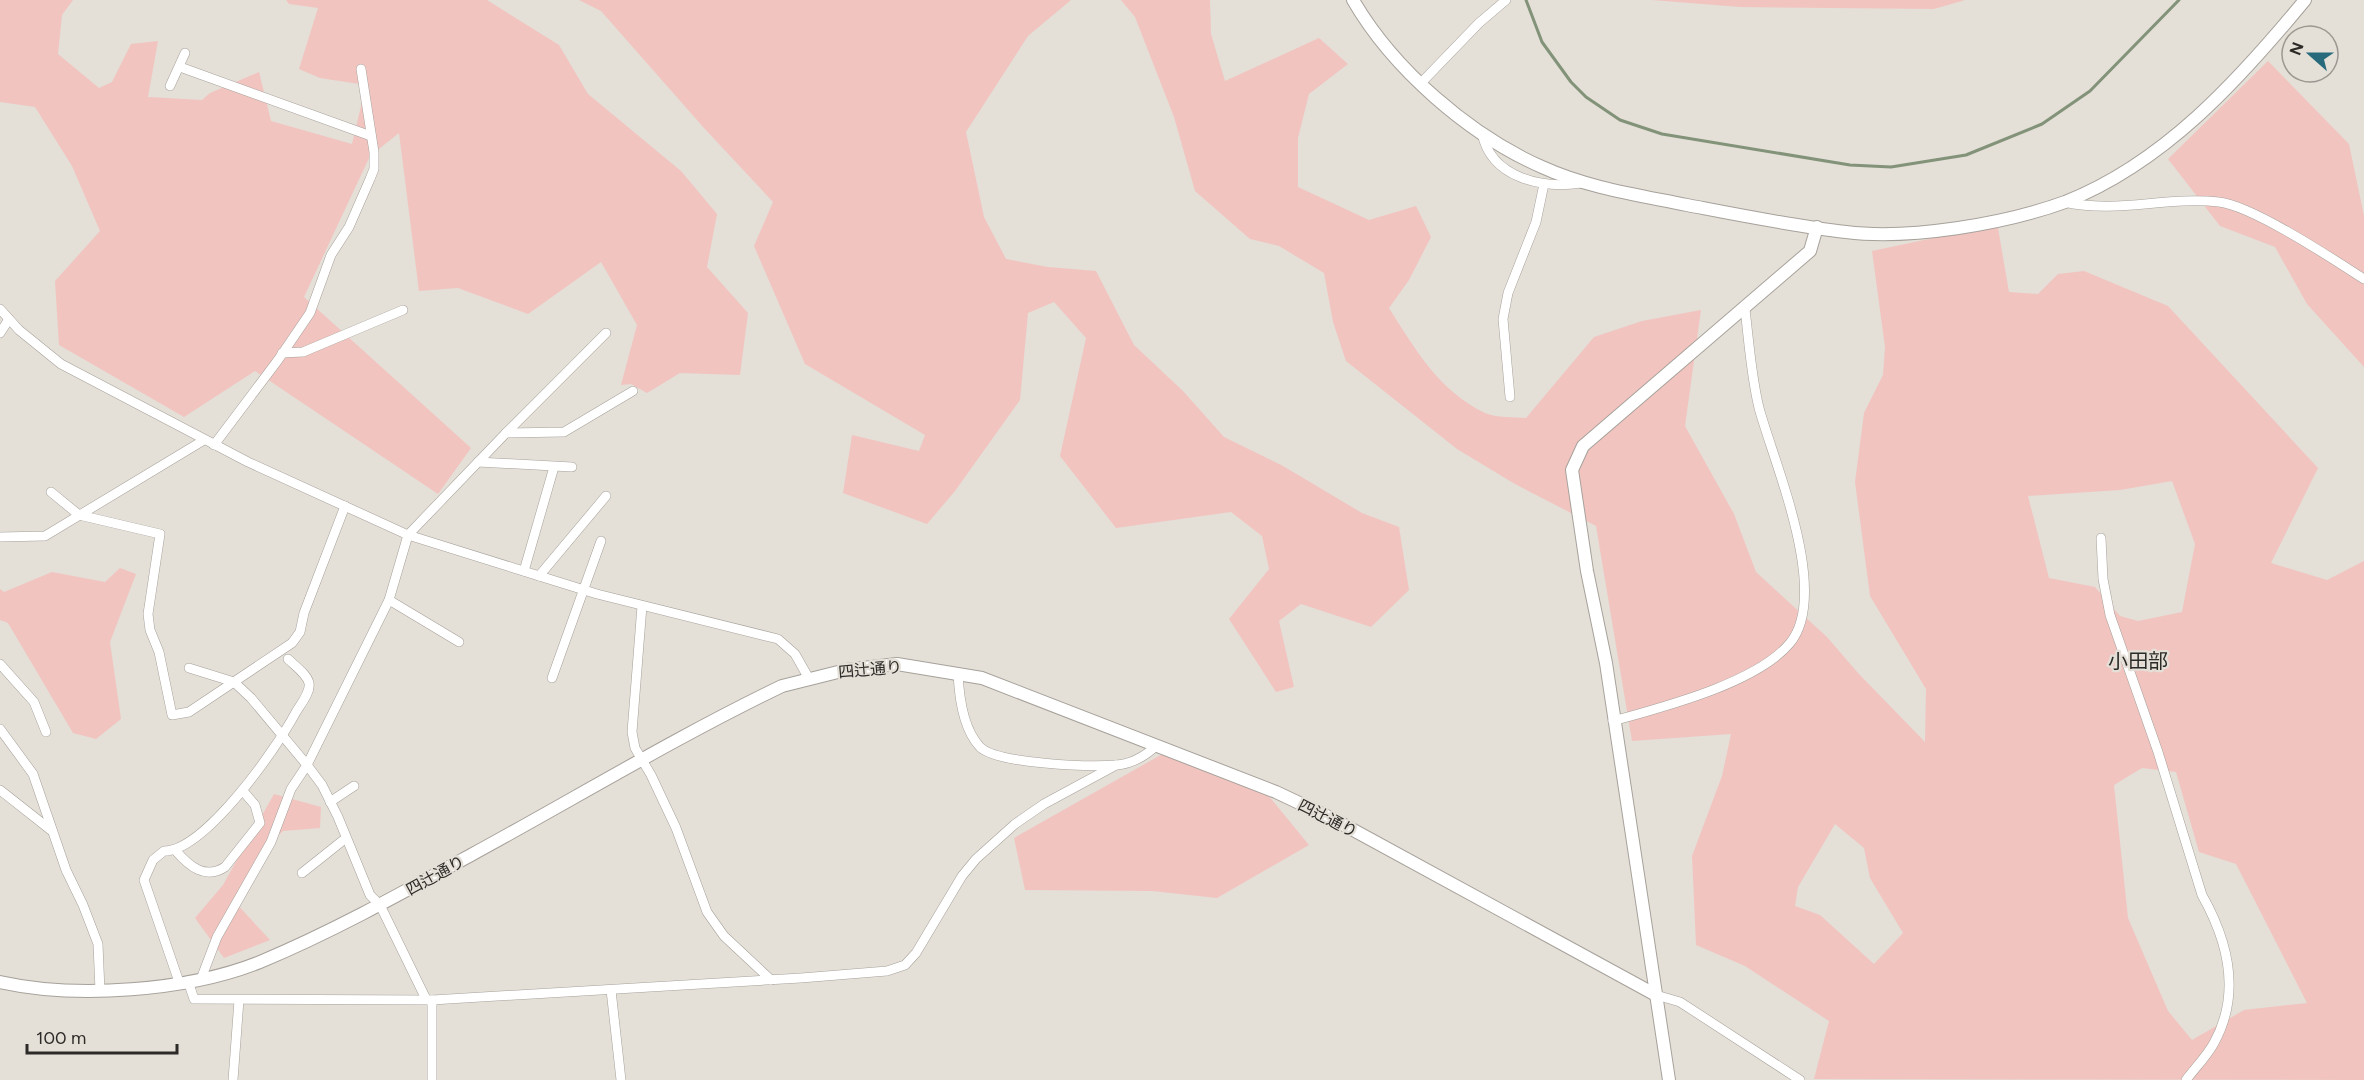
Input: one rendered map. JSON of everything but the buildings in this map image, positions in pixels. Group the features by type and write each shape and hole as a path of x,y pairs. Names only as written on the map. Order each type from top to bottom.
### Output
{"street":[{"path":"1353,0 1379,39 1449,109 1482,133 1542,167 1584,183 1725,212 1848,233 1984,225 2064,202 2133,164 2200,115 2241,75 2305,0"},
{"path":"1422,82 1479,23 1506,0"},
{"path":"170,86 185,52"},
{"path":"180,67 371,136"},
{"path":"214,445 310,313 330,255 349,228 374,169 361,69"},
{"path":"1482,133 1485,148 1520,179 1561,186 1584,183"},
{"path":"1510,397 1503,319 1508,293 1536,222 1544,184"},
{"path":"2064,202 2103,208 2195,201 2221,202 2250,213 2322,252 2364,279"},
{"path":"1670,1080 1572,470 1582,446 1810,251 1817,227"},
{"path":"0,309 61,364 214,445 408,535 584,590 777,639 795,654 808,677"},
{"path":"1613,721 1727,684 1764,666 1789,644 1800,628 1804,609 1797,536 1790,502 1760,408 1744,309"},
{"path":"282,354 303,352 403,310"},
{"path":"0,333 9,319"},
{"path":"201,979 217,938 271,842 291,789 307,765 389,600 408,535 606,333"},
{"path":"506,433 564,432 633,391"},
{"path":"0,537 45,536 204,440"},
{"path":"478,462 572,467"},
{"path":"524,571 554,467"},
{"path":"51,492 79,515 160,534 148,614 172,715 189,712 292,643 300,632 304,613 345,506"},
{"path":"539,576 606,496"},
{"path":"2101,538 2103,579 2110,615 2169,785 2202,895 2214,916 2226,950 2229,981 2221,1028 2213,1046 2186,1080"},
{"path":"552,678 601,541"},
{"path":"389,600 459,642"},
{"path":"642,606 632,732 635,748 676,828 707,912 724,936 771,980"},
{"path":"288,659 307,678 309,689 284,736 243,791 188,843 176,851 164,851 153,860 144,880 183,982 195,999 429,1000 771,980 877,972 905,965 927,938 947,900 976,859 1015,824 1044,804 1116,765 1145,757 1156,746"},
{"path":"0,664 34,702 46,732"},
{"name":"四辻通り","path":"0,982 39,990 100,991 201,979 258,962 380,905 749,702 808,677 897,664 982,678 1276,792 1335,820 1656,994"},
{"path":"189,668 234,682 284,736 307,765 330,802 370,895 380,905 429,1000 432,1080"},
{"path":"958,673 959,697 971,731 979,746 991,755 1023,761 1116,765"},
{"path":"0,729 33,774 52,831 98,944 100,991"},
{"path":"330,802 354,786"},
{"path":"0,790 52,831"},
{"path":"176,851 191,868 218,872 225,867 260,823 255,805 243,791"},
{"path":"302,873 346,838"},
{"path":"611,990 621,1080"},
{"path":"1656,994 1680,1002 1800,1080"},
{"path":"233,1080 239,1000"}],"shaded area":[{"path":"0,0 73,0 62,15 58,54 99,88 112,82 131,44 158,41 148,97 202,100 210,93 259,72 271,121 352,144 366,85 320,78 299,69 318,8 289,4 286,0 487,0 559,45 588,94 681,171 717,214 707,267 748,313 740,375 680,373 647,393 631,384 621,385 637,325 601,262 528,314 458,288 419,291 399,133 370,156 304,297 471,448 438,494 255,371 184,417 59,345 55,281 100,231 72,166 35,107 0,102"},
{"path":"579,0 1071,0 1028,36 966,132 984,217 1006,259 1048,267 1096,271 1134,345 1183,391 1224,437 1283,466 1362,513 1399,527 1409,590 1371,627 1301,604 1279,621 1294,687 1276,692 1229,619 1269,569 1262,536 1231,512 1116,528 1060,456 1086,338 1054,302 1028,313 1020,400 955,491 927,524 843,493 852,435 919,451 925,435 805,364 754,246 773,202 601,11"},
{"path":"1121,0 1210,0 1211,34 1225,81 1319,38 1348,64 1309,94 1298,138 1298,187 1369,220 1416,206 1431,237 1409,280 1389,308 1441,381 1469,404 1485,413 1500,417 1526,418 1594,337 1642,321 1701,310 1685,426 1734,514 1756,572 1827,637 1858,673 1925,742 1926,689 1870,596 1855,482 1864,413 1883,375 1885,347 1872,251 1971,230 1998,228 2009,292 2038,294 2058,274 2084,271 2168,306 2318,468 2271,563 2327,580 2364,561 2364,1080 1814,1079 1829,1021 1745,966 1696,945 1692,856 1722,776 1731,734 1632,741 1596,526 1515,484 1457,449 1346,361 1333,322 1324,273 1279,246 1250,239 1195,191 1174,117 1135,17","holes":["2172,481 2195,544 2182,612 2138,621 2120,616 2095,587 2049,578 2028,496 2120,490","2142,768 2176,772 2199,852 2236,864 2307,1003 2244,1010 2192,1040 2168,1011 2128,918 2114,785","1835,824 1864,848 1870,878 1903,933 1874,964 1820,915 1795,906 1798,887"]},
{"path":"1652,0 1965,0 1934,9 1740,7"},
{"path":"2268,61 2280,73 2280,84 2290,84 2349,144 2364,216 2364,367 2307,304 2275,247 2220,226 2168,159"},
{"path":"120,568 136,574 110,642 121,719 96,739 73,733 8,623 0,620 0,589 4,592 52,572 105,582"},
{"path":"1166,752 1263,789 1309,845 1217,898 1152,891 1025,890 1014,838"},
{"path":"274,794 321,807 320,828 283,831 260,853 234,901 270,940 224,958 195,918 223,885"}],"waterway":[{"path":"1526,0 1542,42 1571,82 1586,97 1620,120 1662,134 1850,165 1891,167 1966,155 2042,124 2090,91 2179,0"}],"district":[{"name":"小田部","path":"2138,661"}]}
